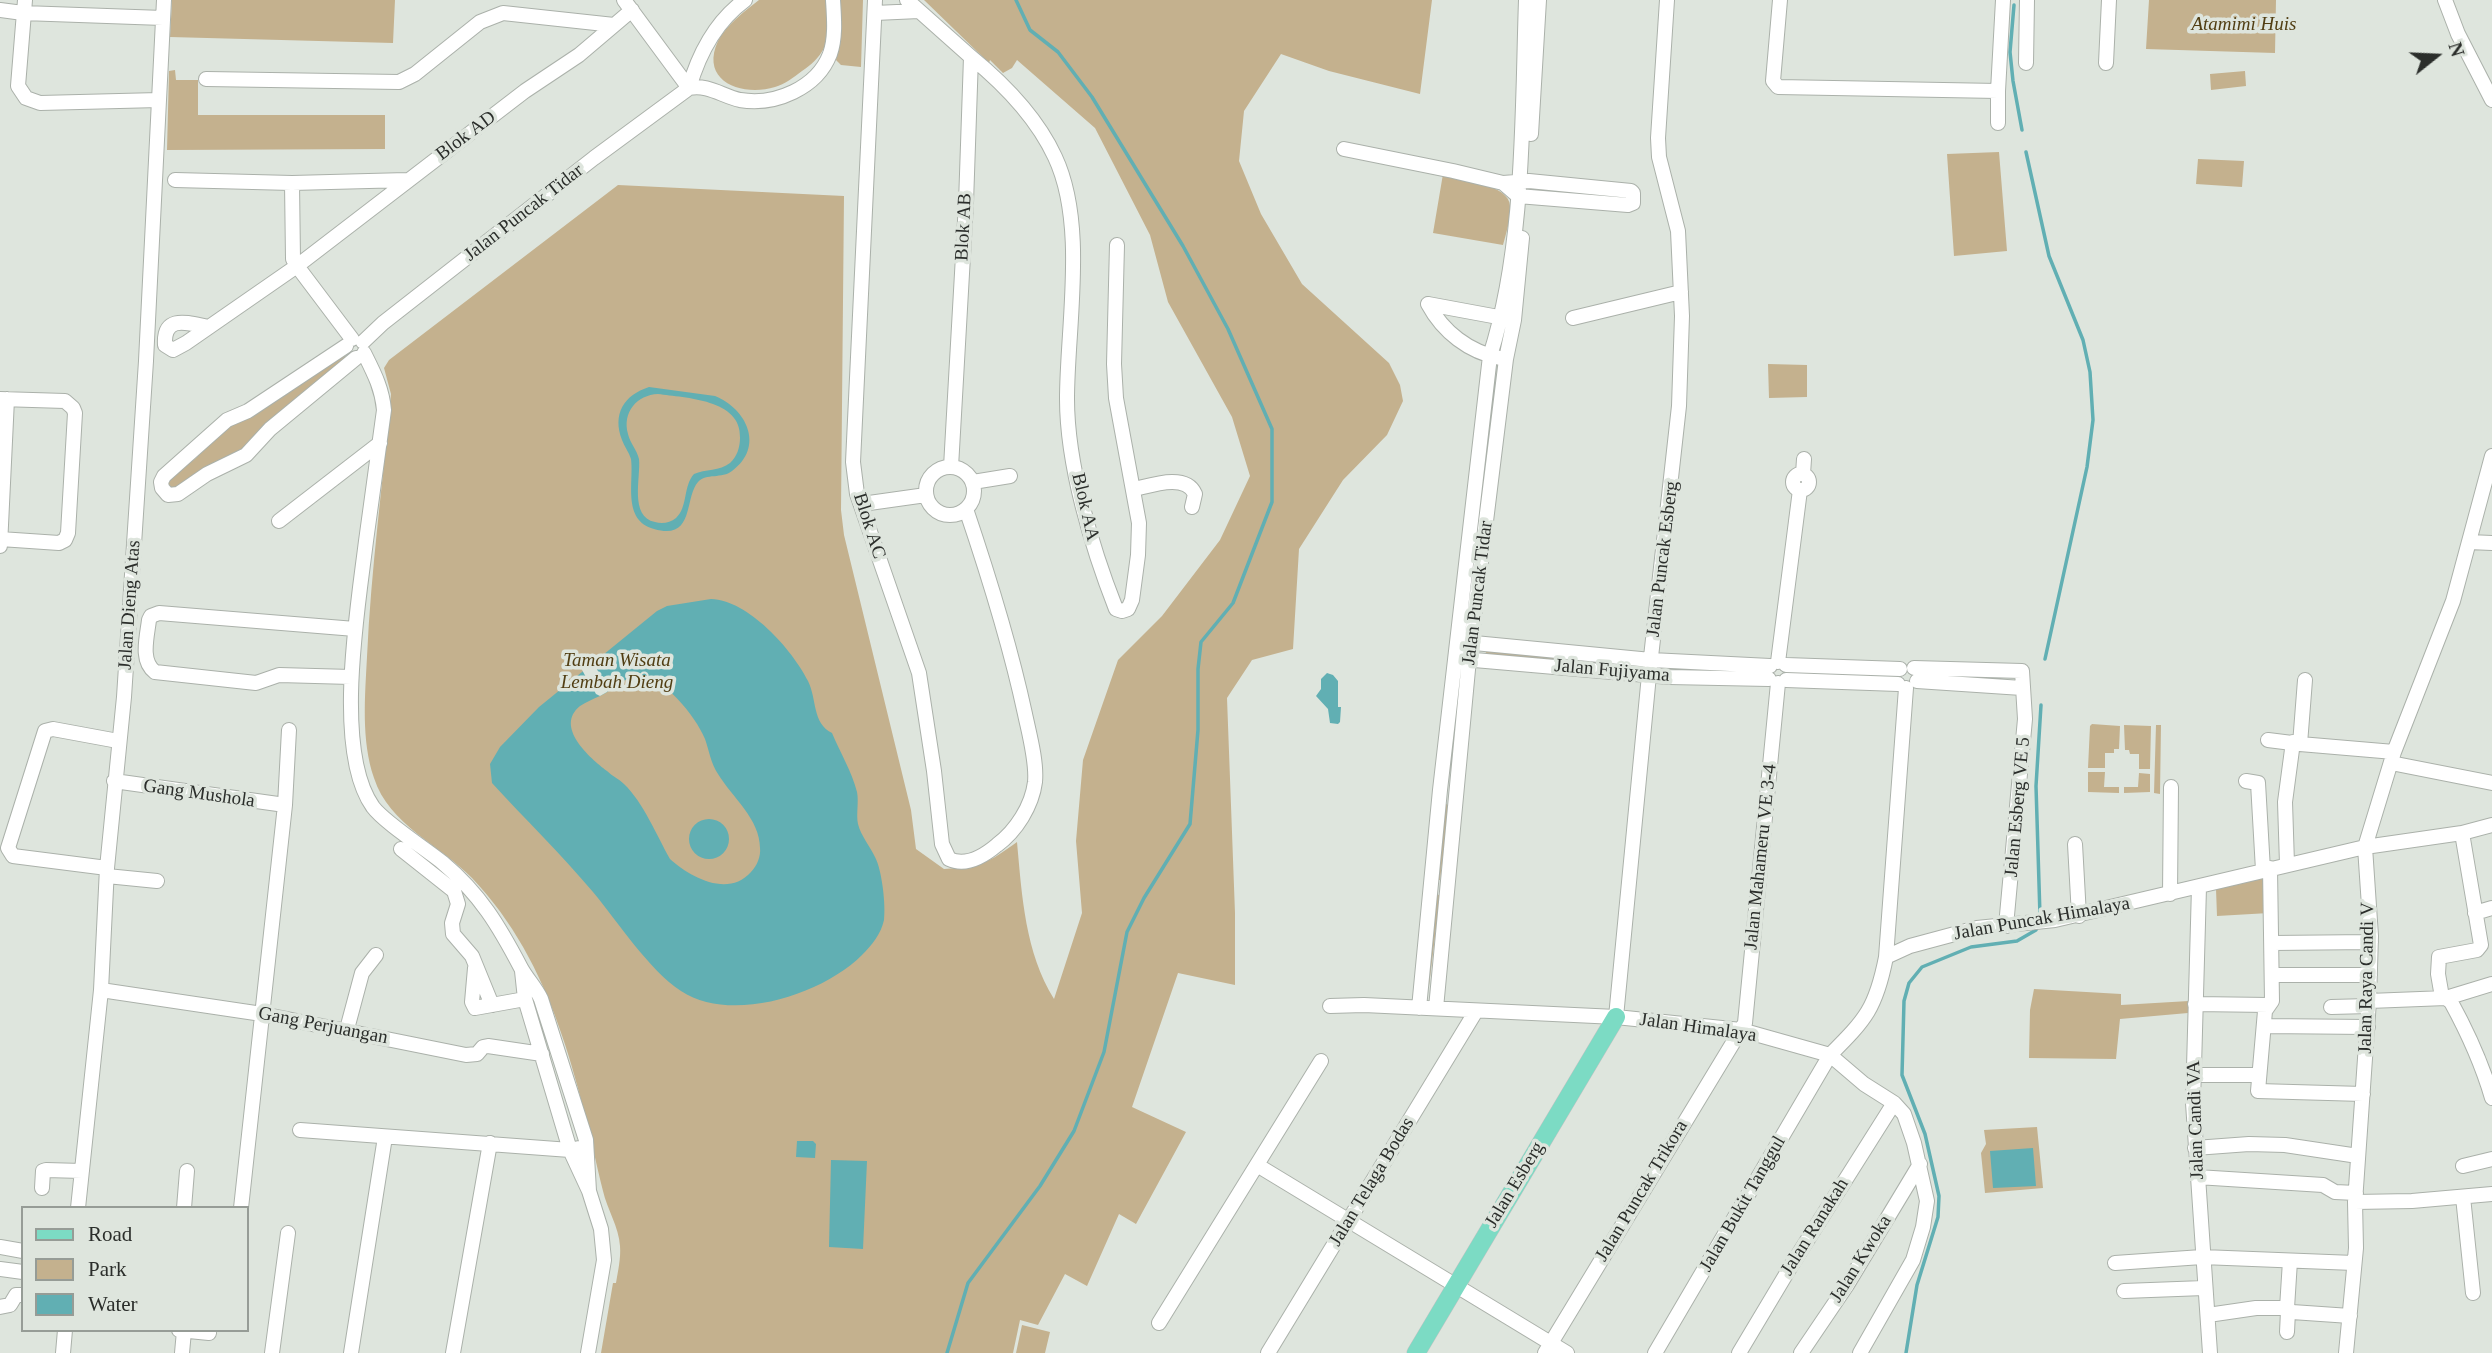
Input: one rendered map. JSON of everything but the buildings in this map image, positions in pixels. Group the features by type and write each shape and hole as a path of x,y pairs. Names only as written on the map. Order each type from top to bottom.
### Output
{"main road":[{"name":"Jalan Esberg","path":"1416,1353 1616,1017"}],"street":[{"name":"Jalan Dieng Atas","path":"78,1206 101,990 114,781 124,697 146,361 164,0"},
{"path":"689,88 697,61 708,39 724,18 745,0"},
{"path":"689,88 703,86 752,101 777,97 802,87 815,76 831,52 833,0"},
{"path":"907,0 971,57"},
{"name":"Jalan Puncak Tidar","path":"1523,189 1526,0"},
{"name":"Jalan Puncak Tidar","path":"1419,1007 1439,795 1462,659 1472,643 1506,359 1539,0"},
{"name":"Jalan Puncak Esberg","path":"1616,1017 1679,406 1681,292 1678,231 1659,157 1667,0"},
{"path":"1780,0 1773,81 1778,87 1998,91"},
{"path":"1998,124 2003,0"},
{"path":"2026,63 2027,0"},
{"path":"2106,63 2109,0"},
{"path":"2445,0 2458,34 2492,100"},
{"path":"628,5 689,88"},
{"name":"Blok AD","path":"208,327 301,271 407,180 525,91 579,55 614,25 628,5"},
{"path":"875,6 919,11"},
{"name":"Blok AC","path":"875,6 853,463 857,494 919,673 934,771 938,820 945,853 955,862 985,855 1000,844 1026,808 1035,782 1031,744 1001,612 967,509"},
{"path":"0,10 24,7 163,18"},
{"path":"24,7 18,86 26,98 40,103 159,100"},
{"path":"206,79 399,82 415,74 480,22 502,13 614,25"},
{"name":"Blok AB","path":"951,467 966,203 971,57"},
{"name":"Blok AA","path":"971,57 1000,82 1039,129 1056,159 1066,192 1073,248 1067,398 1069,434 1097,556 1116,609 1122,611 1128,609 1132,600 1139,523 1135,489 1116,398 1116,245"},
{"name":"Jalan Puncak Tidar","path":"356,348 383,323 594,158 689,88"},
{"path":"1344,149 1523,189 1628,205 1633,203 1634,197 1631,191 1523,189"},
{"path":"175,180 292,183 407,180"},
{"path":"292,183 293,259 356,348 383,394 384,410 351,677 355,755 362,782 374,809 444,864 482,901 507,939 522,971 542,1054 570,1150 589,1191 601,1229 604,1260 588,1353"},
{"path":"1573,318 1681,292"},
{"path":"1506,359 1478,353 1452,335 1436,319 1428,304 1508,318"},
{"name":"Jalan Puncak Tidar","path":"1436,1008 1455,796 1462,659 1456,641 1490,356 1508,318"},
{"path":"356,348 239,460 207,474 178,494 168,495 162,488 164,476 200,446 216,428 356,348"},
{"path":"0,539 59,543 65,540 68,533 75,414 65,401 4,399 0,539 0,546"},
{"path":"279,521 380,443"},
{"name":"Jalan Raya Candi V","path":"2346,1353 2354,1264 2358,1156 2369,1004 2371,942 2365,847 2392,757 2462,572 2492,456"},
{"name":"Jalan Mahameru VE 3-4","path":"1741,1030 1745,1023 1778,672 1800,490 1809,485 1803,474 1804,459"},
{"path":"951,467 963,470 973,482 974,495 967,509 958,514 944,514 932,507 926,495 931,476 941,468 951,467"},
{"path":"973,482 1010,476"},
{"path":"1135,489 1163,482 1186,485 1194,491 1192,507"},
{"path":"862,504 926,495"},
{"path":"2469,542 2492,543"},
{"path":"351,677 279,675 256,683 155,672 147,664 146,646 149,620 159,613 355,629"},
{"name":"Jalan Fujiyama","path":"1456,641 1650,668"},
{"name":"Jalan Fujiyama","path":"1462,659 1907,678 2022,688"},
{"name":"Jalan Fujiyama","path":"1907,678 2022,671"},
{"name":"Jalan Esberg VE 5","path":"2006,926 2025,719 2022,671"},
{"path":"1864,1349 1913,1260 1923,1227 1927,1201 1920,1164 1904,1114 1894,1103 1864,1084 1830,1055 1861,1024 1880,988 1886,957 1907,678"},
{"path":"2287,864 2286,802 2305,680"},
{"path":"118,741 52,729 45,731 8,848 13,856 157,881"},
{"path":"241,1206 285,805 289,730"},
{"path":"2269,740 2392,757 2492,783"},
{"name":"Gang Mushola","path":"114,781 285,805"},
{"path":"2246,781 2258,783 2272,943 2272,1001 2265,1011 2258,1091 2363,1094"},
{"path":"2169,894 2171,787"},
{"path":"1439,795 1455,796"},
{"name":"Jalan Puncak Himalaya","path":"1886,957 1910,946 1977,928 2038,923 2079,916 2287,864 2365,847 2462,833 2492,825"},
{"path":"2462,833 2480,948 2439,957 2438,974 2444,997 2457,1012 2477,1053 2492,1098"},
{"path":"2075,844 2079,916"},
{"path":"401,849 454,891 458,904 452,929 475,963 491,1002 528,992 541,999 587,1146 589,1191"},
{"path":"1431,885 1446,887"},
{"name":"Jalan Candi VA","path":"2199,887 2193,1075 2195,1148 2210,1353"},
{"path":"2476,913 2492,908"},
{"path":"2272,943 2371,942"},
{"path":"347,1029 362,973 376,955"},
{"path":"2272,975 2370,975"},
{"path":"2331,1007 2444,997 2492,984"},
{"name":"Gang Perjuangan","path":"101,990 347,1029 467,1055 477,1054 488,1046 542,1054"},
{"path":"2195,1004 2269,1005"},
{"path":"1330,1006 1419,1007 1616,1017"},
{"name":"Jalan Telaga Bodas","path":"1268,1353 1476,1011"},
{"name":"Jalan Himalaya","path":"1616,1017 1741,1030 1830,1055"},
{"path":"2264,1026 2368,1027"},
{"name":"Jalan Puncak Trikora","path":"1548,1348 1741,1030"},
{"name":"Jalan Bukit Tanggul","path":"1655,1353 1830,1055"},
{"path":"1158,1323 1321,1061"},
{"path":"2193,1075 2259,1075"},
{"name":"Jalan Ranakah","path":"1739,1353 1894,1103"},
{"path":"300,1130 570,1150 587,1146"},
{"path":"351,1353 385,1137"},
{"path":"453,1353 489,1143"},
{"path":"2195,1148 2249,1144 2285,1145 2358,1156"},
{"path":"2463,1166 2492,1159"},
{"name":"Jalan Kwoka","path":"1801,1353 1847,1285 1920,1164"},
{"path":"1256,1165 1455,1285 1548,1348 1567,1353"},
{"path":"42,1188 43,1171 82,1171"},
{"path":"184,1206 187,1171"},
{"path":"2197,1177 2323,1185 2335,1192 2356,1197 2412,1201 2492,1194"},
{"path":"2463,1197 2473,1293"},
{"path":"272,1353 288,1233"},
{"path":"0,1247 21,1251"},
{"path":"2115,1263 2202,1257 2354,1264"},
{"path":"2287,1332 2290,1261"},
{"path":"0,1269 21,1272"},
{"path":"2124,1292 2204,1288"},
{"path":"0,1307 10,1305 16,1295 21,1295"},
{"path":"2207,1315 2256,1308 2350,1316"},
{"path":"63,1353 65,1332"},
{"path":"182,1332 182,1353"},
{"path":"200,1332 209,1333"}],"green space":[{"path":"172,0 395,0 393,43 170,37"},
{"path":"759,0 827,0 826,42 809,66 779,86 763,90 738,88 719,76 714,67 714,55 718,41 726,29"},
{"path":"840,0 863,0 861,67 841,65 836,60"},
{"name":"Taman Wisata Lembah Dieng","path":"924,0 1432,0 1420,94 1329,71 1281,54 1244,111 1239,161 1261,214 1302,284 1389,363 1400,385 1403,401 1387,435 1343,480 1299,549 1293,649 1252,660 1227,698 1235,985 1178,973 1132,1107 1186,1132 1136,1224 1119,1214 1087,1286 1065,1274 1038,1325 1020,1320 1013,1353 601,1353 613,1283 616,1283 619,1239 605,1198 572,1066 543,986 500,912 472,878 403,822 391,809 381,794 370,763 365,687 374,558 391,394 384,368 389,360 618,185 844,196 841,510 844,535 911,810 916,849 944,869 984,863 1017,842 1026,923 1044,981 1054,999 1082,913 1076,841 1083,760 1118,660 1162,616 1220,540 1250,476 1232,417 1168,302 1150,235 1095,128 1017,60 1012,68 1003,73 990,60 989,63"},
{"name":"Atamimi Huis","path":"2149,0 2276,0 2275,53 2146,49"},
{"path":"175,70 176,80 198,80 198,115 385,115 385,149 167,150 169,71"},
{"path":"2245,71 2246,86 2211,90 2210,74"},
{"path":"1999,152 2007,251 1954,256 1947,154"},
{"path":"2198,159 2244,161 2242,187 2196,184"},
{"path":"1443,174 1493,188 1508,199 1510,216 1503,245 1433,233"},
{"path":"342,352 346,357 235,456 178,487 171,488 168,484 170,478 196,458 223,429 254,416 335,354"},
{"path":"1768,364 1807,365 1807,397 1769,398"},
{"path":"1487,651 1635,665 1636,666 1484,655"},
{"path":"2092,724 2120,726 2119,749 2114,749 2114,753 2105,753 2105,768 2088,768"},
{"path":"2124,725 2151,726 2150,769 2139,769 2139,754 2130,754 2129,750 2125,750"},
{"path":"2156,725 2161,725 2160,794 2154,793"},
{"path":"2088,772 2105,772 2104,787 2119,787 2119,793 2088,792"},
{"path":"2139,773 2150,774 2150,792 2124,793 2124,787 2138,787"},
{"path":"1445,803 1449,806 1440,880 1437,880"},
{"path":"2268,874 2269,913 2217,916 2216,889"},
{"path":"1436,893 1440,896 1429,986 1426,985"},
{"path":"2034,989 2121,994 2121,1005 2189,1001 2188,1013 2120,1019 2116,1059 2029,1058 2030,1010"},
{"path":"2037,1127 2043,1188 1985,1193 1981,1153 1986,1144 1984,1130"},
{"path":"1022,1325 1050,1332 1045,1353 1016,1353"}],"water":[{"path":"649,387 715,396 736,410 748,429 748,451 742,461 724,475 701,479 698,482 686,516 676,529 654,529 637,518 633,509 631,459 622,440 618,422 622,407 640,391","holes":["650,395 696,399 722,408 732,415 738,425 740,441 736,455 730,463 694,474 688,484 680,513 666,523 647,519 642,513 638,495 639,459 627,426 629,412 633,406"]},
{"path":"711,599 725,601 754,617 767,628 801,668 811,688 818,717 832,733 855,785 858,796 858,824 880,870 884,920 876,939 862,955 824,982 800,993 750,1005 725,1005 701,1001 681,991 657,971 581,878 492,783 490,764 500,747 539,707 657,611 667,606","holes":["632,677 647,677 668,690 694,719 705,739 716,770 755,827 759,837 759,858 753,870 742,880 721,884 709,882 698,878 670,859 631,791 577,742 571,723 573,714 580,706"]},
{"path":"1327,673 1338,681 1338,707 1341,707 1338,724 1330,723 1328,709 1316,696 1321,689 1321,679"},
{"path":"709,819 723,825 729,839 723,853 709,859 695,853 689,839 695,825"},
{"path":"797,1141 813,1141 816,1144 815,1158 796,1157"},
{"path":"2033,1148 2036,1186 1993,1188 1990,1151"},
{"path":"831,1160 867,1161 863,1249 829,1247"}],"pier":[{"path":"589,661 593,662 599,673 597,674 607,688 607,692 600,696 596,694 590,678 587,679 581,668"}],"waterway":[{"path":"947,1353 968,1283 1040,1186 1074,1131 1104,1052 1127,932 1144,898 1190,824 1198,730 1201,642 1233,603 1272,502 1272,429 1228,329 1183,246 1092,97 1058,52 1030,30 1016,0"},
{"path":"2014,5 2010,52 2022,130"},
{"path":"2026,152 2049,256 2083,340 2090,372 2093,420 2087,467 2045,659"},
{"path":"2040,916 2036,786 2041,705"},
{"path":"1906,1353 1917,1285 1938,1217 1939,1196 1925,1134 1902,1075 1904,1001 1909,983 1922,967 1971,947 2017,941 2037,927"}]}
